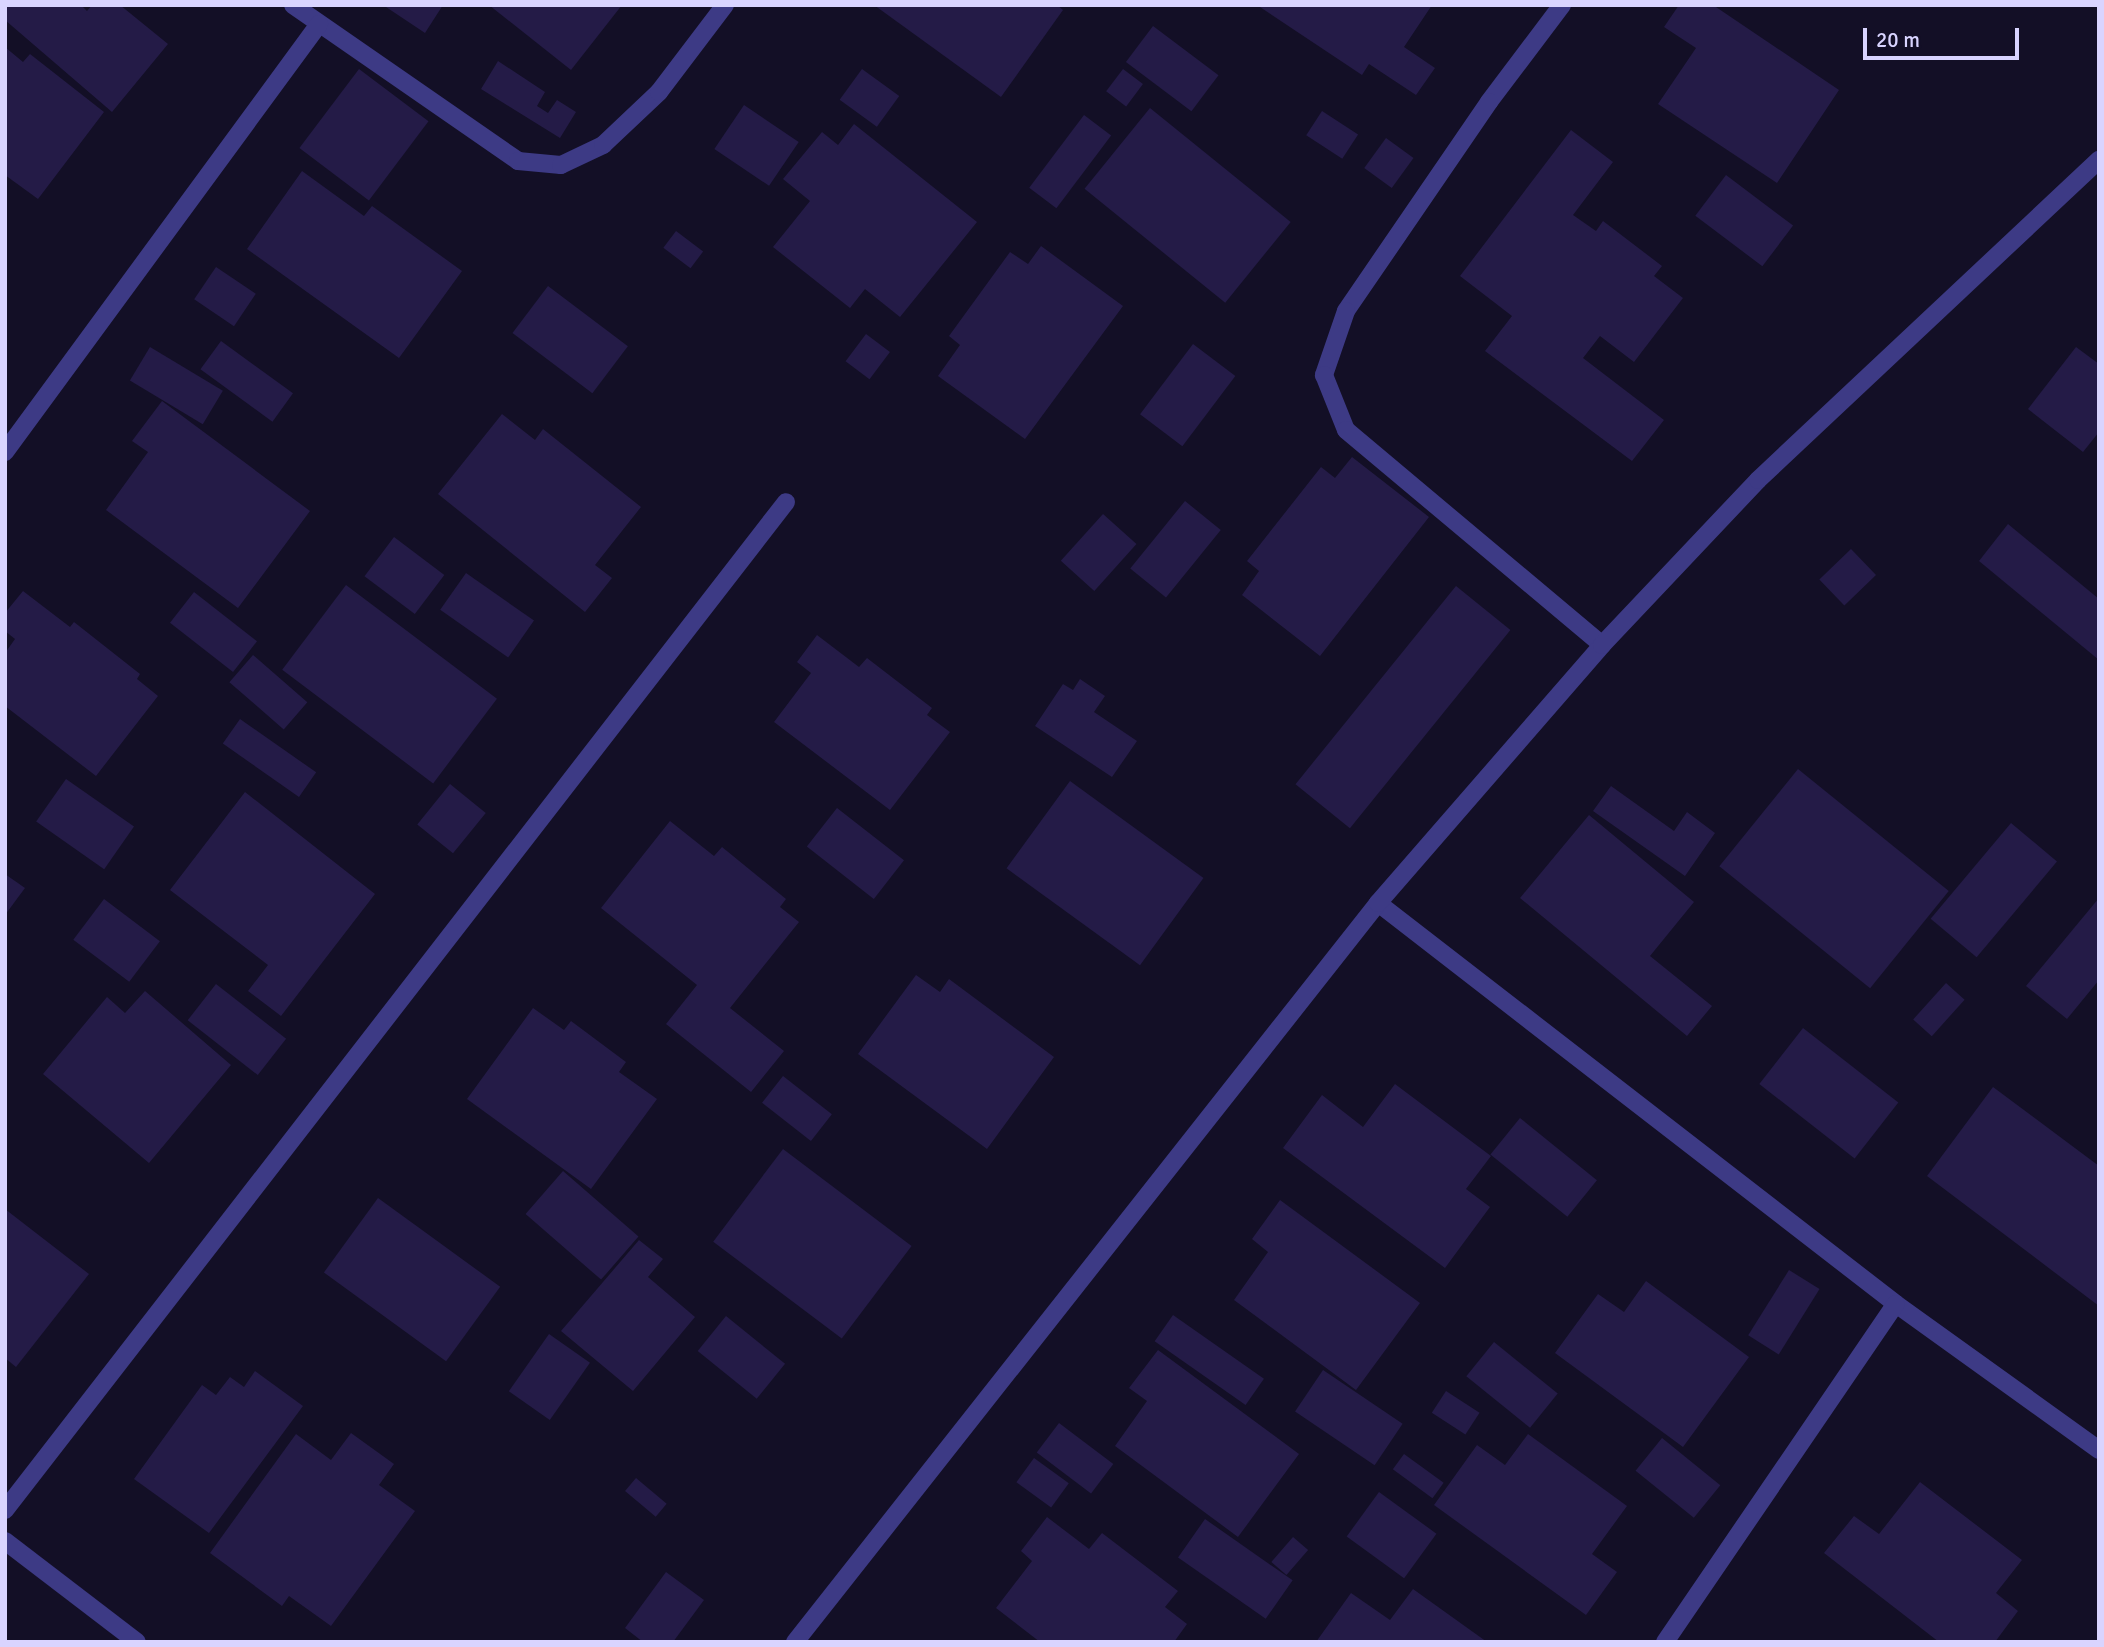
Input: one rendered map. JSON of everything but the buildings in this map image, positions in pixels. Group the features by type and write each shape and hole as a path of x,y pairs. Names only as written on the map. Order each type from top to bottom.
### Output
{"street":[{"path":"293,5 518,161 561,165 603,145 659,92 726,5"},
{"path":"1562,5 1489,102 1346,311 1324,375 1346,430 1602,645"},
{"path":"5,452 319,24"},
{"path":"795,1642 1378,903 1602,645 1758,480 2099,160"},
{"path":"5,1510 786,502"},
{"path":"1378,903 1896,1304 2099,1450"},
{"path":"1665,1642 1896,1304"},
{"path":"5,1541 137,1642"}]}
